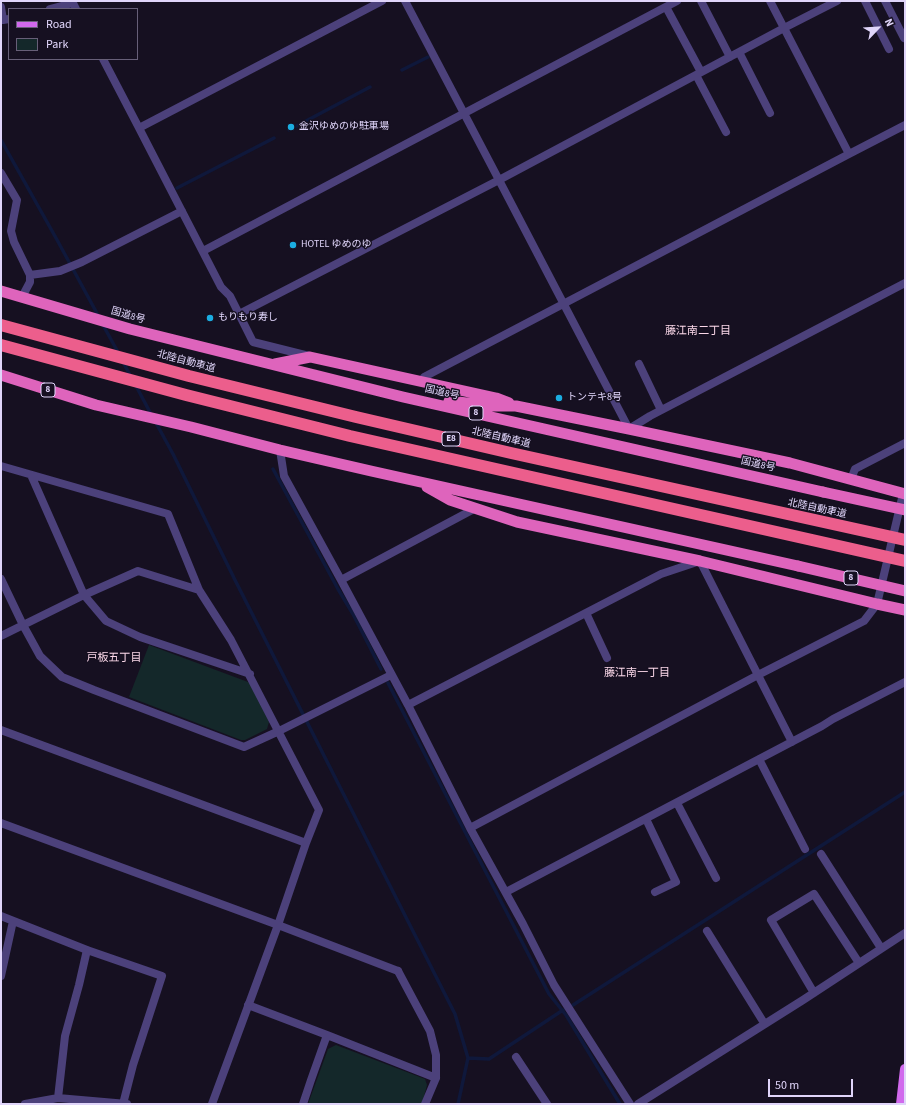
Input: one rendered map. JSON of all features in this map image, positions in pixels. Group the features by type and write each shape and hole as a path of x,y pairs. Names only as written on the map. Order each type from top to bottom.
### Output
{"highway":[{"name":"国道8号","path":"1,291 130,329 403,397 905,510"},
{"name":"北陸自動車道","path":"1,325 189,376 356,417 511,453 905,540"},
{"name":"E8","path":"1,345 186,395 350,436 905,561"},
{"path":"272,364 310,357 496,398 516,406 790,463 904,494"},
{"name":"8","path":"1,376 96,405 280,450 720,548 905,591"},
{"path":"403,397 493,406 516,406"},
{"path":"416,481 450,500 517,522 700,561 905,610"}],"main road":[{"path":"901,1104 905,1069"}],"street":[{"path":"139,128 382,1"},
{"path":"405,1 629,429 661,410 905,283"},
{"path":"203,252 677,1"},
{"path":"701,1 730,57"},
{"path":"770,1 849,154"},
{"path":"239,314 499,180 837,1"},
{"path":"865,1 889,49"},
{"path":"885,1 904,38"},
{"path":"55,8 76,4"},
{"path":"1,6 3,20 8,19"},
{"path":"666,7 726,132"},
{"path":"739,52 770,113"},
{"path":"103,60 221,287 230,296 253,342 310,357"},
{"path":"423,382 424,377 905,125"},
{"path":"1,173 17,200 11,231 14,242 30,275 30,282 22,297"},
{"path":"30,275 60,271 82,262 182,211"},
{"path":"639,364 661,410"},
{"path":"851,479 855,469 905,443"},
{"path":"280,450 284,476 408,705 470,828 506,892 554,985 630,1104"},
{"path":"1,466 168,514 199,590 231,640 250,674 319,810 212,1104"},
{"path":"31,475 84,595 106,621 140,637 250,674"},
{"path":"470,828 758,675 864,621 877,604 904,494"},
{"path":"341,580 474,509"},
{"path":"408,705 661,574 700,561 792,742"},
{"path":"1,636 84,595 138,571 199,590"},
{"path":"1,579 40,656 62,677 244,747 391,675"},
{"path":"586,614 607,658"},
{"path":"506,892 905,682"},
{"path":"1,730 306,843"},
{"path":"759,759 805,849"},
{"path":"677,803 716,878"},
{"path":"646,819 676,882 655,892"},
{"path":"1,823 398,971 430,1031 436,1055 436,1078 425,1104"},
{"path":"821,854 881,948"},
{"path":"814,993 771,920 814,894 859,963"},
{"path":"1,916 87,950 162,976 133,1064 123,1104"},
{"path":"1,976 13,921"},
{"path":"707,931 764,1023"},
{"path":"638,1104 764,1023 814,993 905,933"},
{"path":"58,1098 65,1036 87,950"},
{"path":"248,1005 436,1078"},
{"path":"303,1104 327,1035"},
{"path":"516,1057 546,1104"},
{"path":"25,1104 58,1098 127,1104"}],"green space":[{"path":"149,645 248,682 252,686 269,722 267,729 245,740 241,740 129,697"},
{"path":"336,1045 425,1079 427,1085 422,1104 308,1104 328,1049"}],"waterway":[{"path":"402,70 428,57"},
{"path":"289,130 370,87"},
{"path":"177,188 274,138"},
{"path":"1,140 99,317"},
{"path":"103,325 119,354"},
{"path":"123,362 131,377"},
{"path":"135,384 152,416"},
{"path":"155,421 455,1014 468,1058 458,1104"},
{"path":"273,469 353,614 381,669"},
{"path":"388,683 549,994 566,1015 620,1104"},
{"path":"573,1005 905,792"},
{"path":"468,1058 489,1059 563,1010"}],"place":[{"name":"金沢ゆめのゆ駐車場","path":"291,127"},
{"name":"HOTEL ゆめのゆ","path":"293,245"},
{"name":"もりもり寿し","path":"210,318"},
{"name":"トンテキ8号","path":"559,398"}],"district":[{"name":"藤江南二丁目","path":"698,332"},
{"name":"戸板五丁目","path":"114,659"},
{"name":"藤江南一丁目","path":"637,674"}]}
